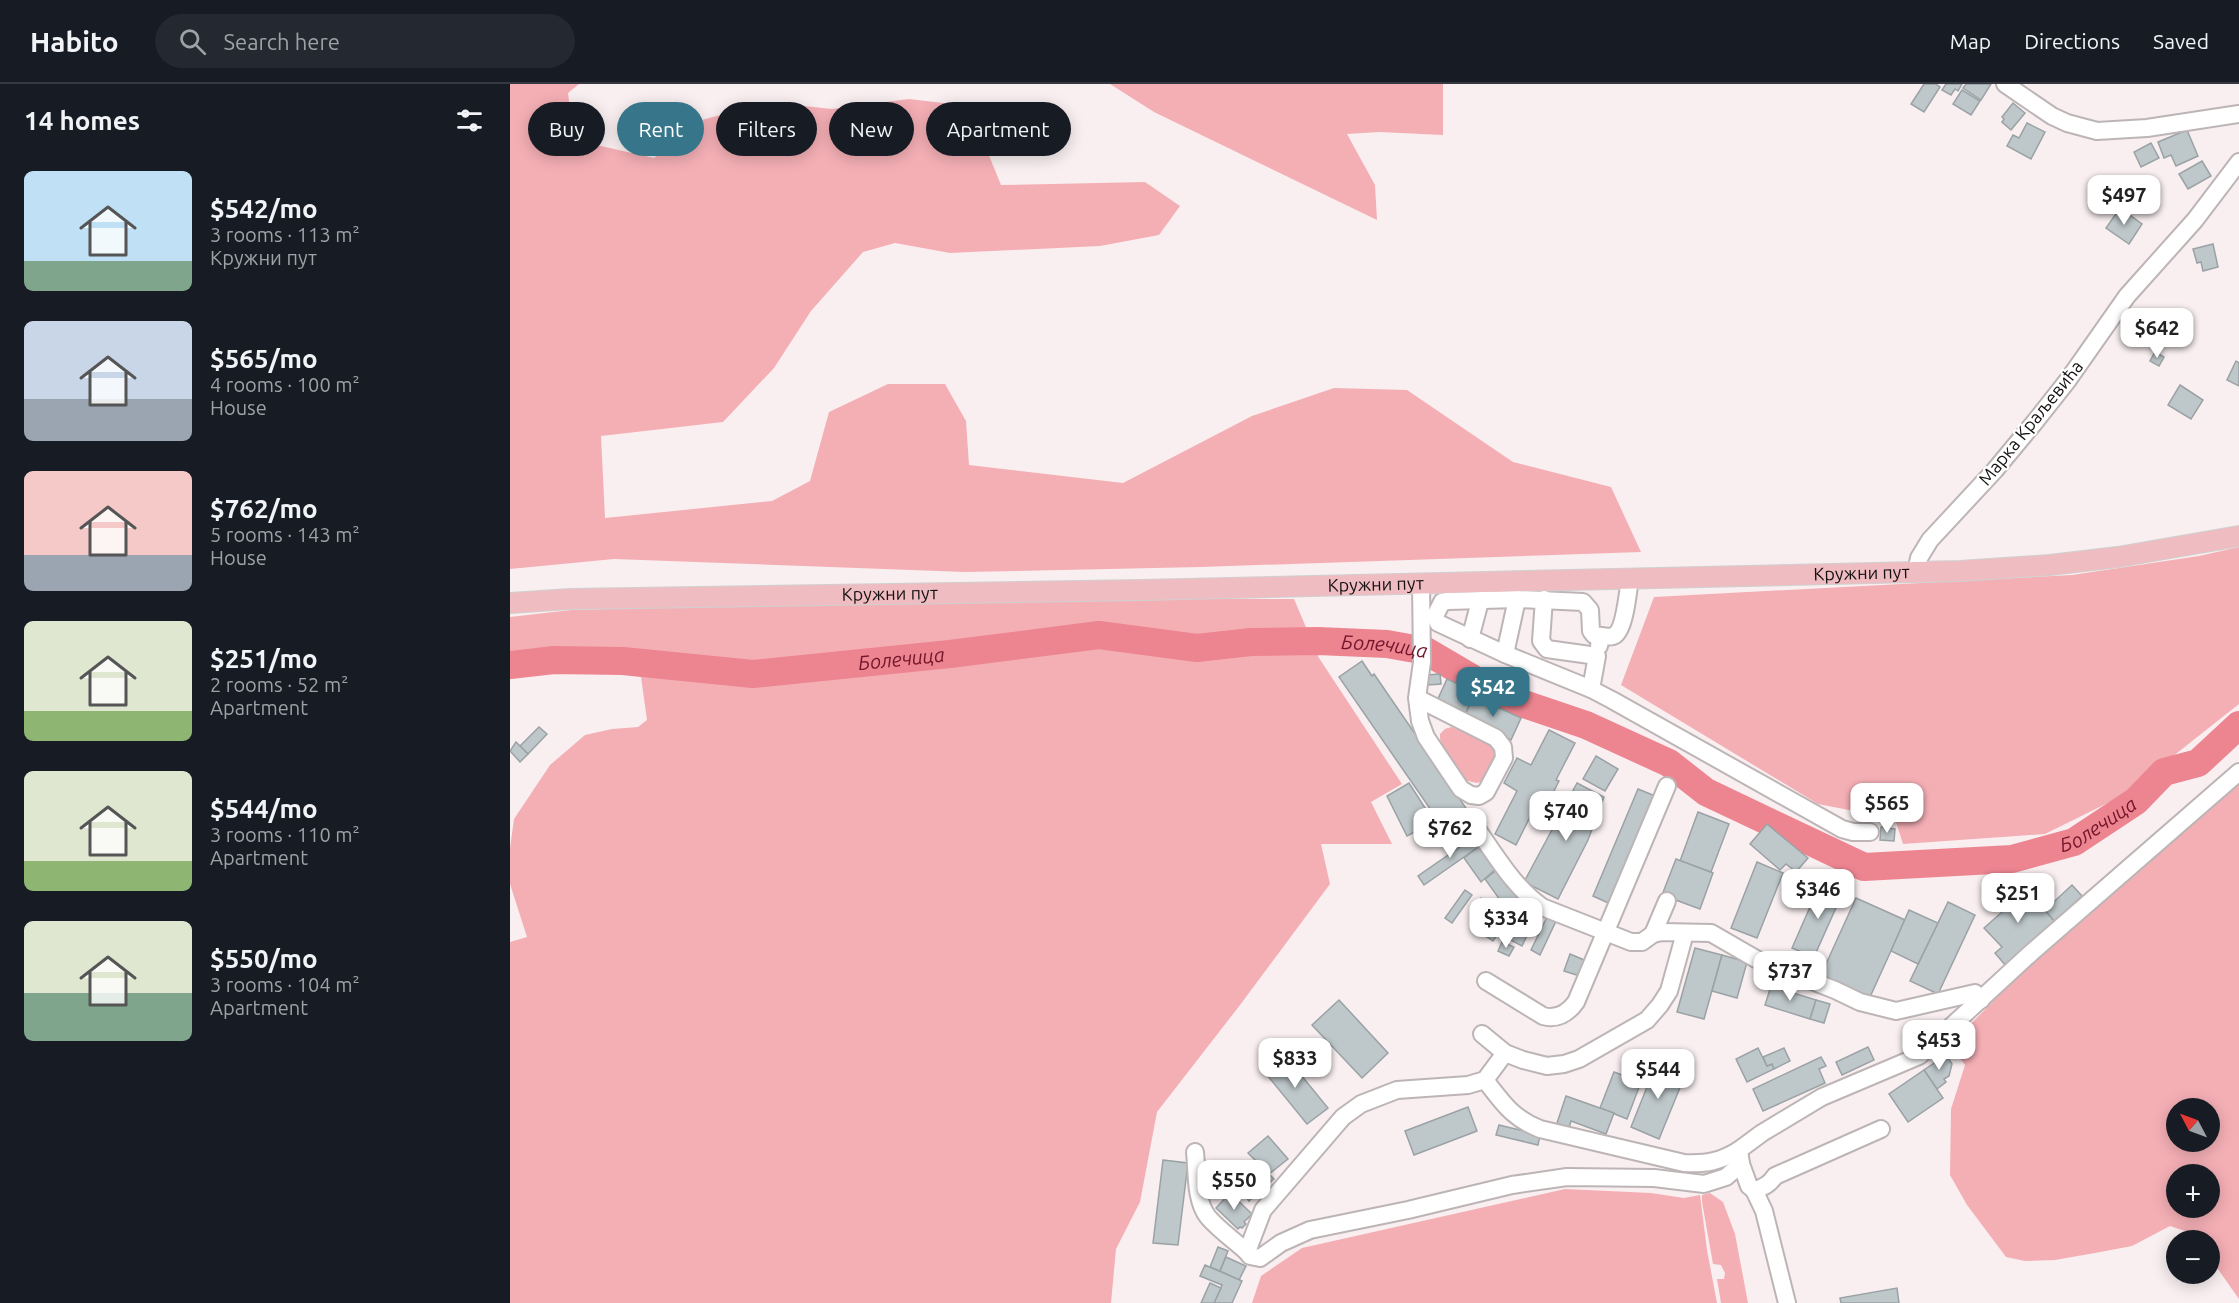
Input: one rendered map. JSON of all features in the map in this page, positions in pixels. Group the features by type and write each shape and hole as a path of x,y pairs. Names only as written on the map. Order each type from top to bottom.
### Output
{"main road":[{"name":"Кружни пут","path":"510,603 582,598 1140,590 1971,570 2084,562 2239,536"}],"street":[{"path":"2005,84 2052,116 2067,123 2097,131 2147,128 2239,114"},
{"name":"Марка Краљевића","path":"1916,572 1919,558 1930,540 1995,470 2041,415 2127,296 2195,220 2239,162"},
{"path":"1630,578 1622,626 1612,637 1594,635 1591,631 1590,610 1583,602 1544,599 1442,602 1435,616 1438,623 1470,639 1591,689 1833,824 1853,832 1870,832"},
{"path":"1417,698 1496,738 1503,747 1504,758 1486,792 1479,796 1471,795 1461,789 1426,737 1420,721 1417,698 1422,662 1421,583"},
{"path":"1505,654 1517,599"},
{"path":"1544,599 1541,641 1543,646 1547,649 1597,656"},
{"path":"1470,639 1480,601"},
{"path":"1591,689 1601,636"},
{"path":"1195,1152 1201,1202 1207,1215 1250,1256 1260,1258 1281,1243 1310,1230 1512,1185 1567,1177 1654,1178 1704,1184 1726,1177 1740,1157 1762,1133 1822,1097 1919,1056 2031,953 2239,772"},
{"path":"1486,981 1543,1016 1551,1018 1560,1016 1570,1010 1576,1002 1606,933 1667,786"},
{"path":"1476,829 1531,900 1542,907 1631,942 1642,942 1653,934 1662,932 1711,933 1766,963 1860,1002 1896,1011 1975,993 1981,1000"},
{"path":"1653,934 1667,901"},
{"path":"1482,1034 1505,1053 1523,1060 1547,1065 1564,1064 1578,1059 1647,1020 1660,1005 1669,990 1685,933"},
{"path":"1247,1252 1263,1210 1342,1117 1361,1104 1397,1090 1468,1085 1485,1080 1505,1053"},
{"path":"1485,1080 1510,1113 1524,1123 1540,1129 1684,1162 1700,1163 1740,1157"},
{"path":"1754,1190 1762,1189 1775,1176 1881,1129"},
{"path":"1740,1157 1749,1186 1754,1190 1764,1211 1787,1303"}],"shaded area":[{"path":"510,84 579,84 568,93 569,102 528,102 528,156 605,156 605,147 617,150 617,156 654,158 657,156 704,156 704,119 716,116 716,156 817,156 817,107 829,109 829,156 914,156 914,102 886,102 909,99 935,102 926,102 926,156 989,156 1001,185 1145,182 1180,206 1159,235 1100,246 950,253 895,243 863,252 811,311 774,368 723,422 601,436 605,518 772,501 810,481 829,412 888,384 945,384 966,421 969,465 1123,483 1252,416 1334,388 1407,390 1513,462 1611,487 1641,552 1201,567 965,572 614,559 510,569"},
{"path":"1110,84 1443,84 1443,135 1379,132 1347,134 1375,185 1377,220 1154,112"},
{"path":"2239,547 2239,704 2124,795 2045,834 1903,844 1895,819 1818,804 1621,685 1654,597 2072,575 2199,556"},
{"path":"1003,598 1294,599 1319,658 1402,784 1371,802 1392,844 1321,844 1330,884 1157,1112 1140,1202 1116,1249 1111,1303 510,1303 510,942 527,937 510,884 510,848 514,819 550,765 585,735 612,729 638,727 647,720 641,677 596,667 510,674 510,617 571,610"},
{"path":"1451,727 1485,739 1494,749 1497,756 1485,780 1477,783 1463,780 1447,758 1440,741 1440,734"},
{"path":"2239,783 2239,1299 2220,1272 2220,1230 2182,1230 2170,1226 2132,1246 2055,1260 2025,1261 2006,1257 1967,1205 1950,1175 1951,1109 1965,1065 1950,1045 2031,963"},
{"path":"1565,1189 1651,1193 1684,1198 1700,1195 1717,1303 1252,1303 1261,1276 1302,1248"},
{"path":"1710,1193 1723,1202 1735,1234 1748,1303 1721,1303 1717,1279 1724,1279 1725,1273 1721,1265 1713,1264 1702,1202 1702,1195"}],"building":[{"path":"1924,84 1936,84 1940,87 1924,112 1911,104"},
{"path":"1946,84 1962,84 1958,91 1955,89 1951,95 1942,90"},
{"path":"1966,84 1991,84 1981,100 1963,88"},
{"path":"1962,90 1980,101 1971,115 1953,104"},
{"path":"2013,103 2025,113 2011,130 2002,122 2004,119 2002,117"},
{"path":"2027,123 2045,132 2031,159 2007,146 2013,135 2019,138"},
{"path":"2187,130 2198,156 2176,166 2171,155 2164,158 2158,142"},
{"path":"2151,143 2159,158 2141,167 2134,152"},
{"path":"2202,161 2211,176 2188,189 2179,174"},
{"path":"2120,208 2142,224 2129,244 2106,228"},
{"path":"2213,244 2218,267 2203,271 2201,262 2197,263 2193,249"},
{"path":"2155,352 2164,357 2159,366 2150,361"},
{"path":"2236,361 2239,363 2239,386 2227,380"},
{"path":"2180,385 2203,400 2191,419 2168,405"},
{"path":"1362,661 1372,676 1374,674 1470,814 1452,826 1448,821 1442,826 1339,677"},
{"path":"1440,674 1441,684 1428,685 1427,675"},
{"path":"1447,679 1476,692 1465,714 1437,701"},
{"path":"1474,696 1521,718 1511,740 1464,717"},
{"path":"539,727 547,734 528,754 520,746"},
{"path":"1549,730 1575,743 1556,780 1559,781 1551,797 1542,793 1516,845 1495,834 1517,791 1504,783 1517,758 1531,765"},
{"path":"516,742 528,754 520,762 510,751"},
{"path":"1596,756 1618,769 1605,791 1583,779"},
{"path":"1409,783 1434,822 1407,836 1387,796"},
{"path":"1577,783 1604,797 1588,840 1558,899 1524,882"},
{"path":"1638,789 1660,798 1615,906 1593,896"},
{"path":"1698,812 1729,824 1711,872 1680,861"},
{"path":"1767,824 1808,858 1796,872 1786,864 1780,870 1750,844"},
{"path":"1881,827 1895,829 1894,841 1880,840"},
{"path":"1468,832 1476,844 1479,842 1481,845 1424,885 1418,876 1464,844 1460,837"},
{"path":"1481,845 1497,868 1481,882 1464,858"},
{"path":"1676,859 1713,873 1700,909 1662,895"},
{"path":"1757,862 1783,873 1757,938 1731,928"},
{"path":"1498,869 1518,897 1505,907 1485,879"},
{"path":"1821,882 1843,892 1814,957 1792,948"},
{"path":"2022,884 2055,922 2006,966 1995,953 2002,947 1984,928 2002,912 1997,907"},
{"path":"2072,885 2082,896 2055,922 2045,910"},
{"path":"1465,890 1472,895 1452,923 1445,918"},
{"path":"1481,898 1509,918 1493,941 1481,933 1487,925 1471,913"},
{"path":"1856,898 1905,920 1870,997 1821,975"},
{"path":"1948,902 1975,915 1938,994 1910,981"},
{"path":"1521,903 1538,912 1522,946 1505,937"},
{"path":"1909,910 1938,923 1918,964 1891,951"},
{"path":"1547,917 1556,921 1540,955 1531,950"},
{"path":"1502,942 1514,947 1509,956 1498,951"},
{"path":"1695,948 1722,955 1704,1019 1677,1012"},
{"path":"1570,954 1589,962 1583,977 1564,971"},
{"path":"1722,955 1747,962 1737,998 1712,991"},
{"path":"1775,974 1787,978 1783,990 1771,986"},
{"path":"1771,986 1816,1000 1810,1019 1765,1005"},
{"path":"1339,1000 1388,1053 1362,1078 1312,1025"},
{"path":"1816,1000 1830,1004 1824,1023 1810,1019"},
{"path":"1868,1047 1874,1060 1842,1075 1836,1062"},
{"path":"1758,1048 1767,1066 1772,1064 1774,1069 1747,1082 1736,1059"},
{"path":"1784,1048 1790,1061 1774,1069 1772,1064 1767,1066 1763,1057"},
{"path":"1283,1053 1328,1108 1307,1124 1263,1070"},
{"path":"1946,1055 1952,1064 1949,1076 1944,1079 1946,1082 1937,1089 1924,1070"},
{"path":"1821,1057 1826,1066 1819,1069 1825,1083 1763,1111 1753,1089"},
{"path":"1657,1062 1686,1073 1659,1139 1631,1127"},
{"path":"1924,1070 1943,1098 1908,1122 1889,1094"},
{"path":"1614,1072 1641,1082 1627,1119 1600,1108"},
{"path":"1566,1096 1614,1113 1606,1134 1571,1121 1569,1128 1557,1123"},
{"path":"1468,1107 1477,1131 1414,1155 1405,1131"},
{"path":"1499,1125 1540,1135 1538,1145 1496,1135"},
{"path":"1268,1136 1288,1159 1269,1174 1274,1179 1257,1193 1240,1172 1255,1160 1248,1153"},
{"path":"1163,1160 1188,1163 1178,1245 1153,1243"},
{"path":"1240,1172 1257,1193 1249,1201 1232,1179"},
{"path":"1230,1193 1252,1214 1244,1222 1246,1224 1242,1228 1238,1229 1216,1208"},
{"path":"1218,1247 1228,1251 1220,1271 1210,1267"},
{"path":"1226,1257 1246,1266 1239,1280 1220,1271"},
{"path":"1205,1265 1242,1281 1232,1303 1214,1303 1222,1285 1200,1276"},
{"path":"1210,1283 1221,1288 1214,1303 1201,1303"},
{"path":"1897,1288 1899,1303 1841,1303 1840,1298"}],"waterway":[{"name":"Болечица","path":"510,665 554,660 623,661 753,674 950,654 1099,635 1197,648 1251,642 1318,641 1387,644 1426,651 1506,698 1586,725 1669,763 1706,792 1864,867 2012,859 2074,842 2136,801 2164,772 2198,763 2239,725"}]}
